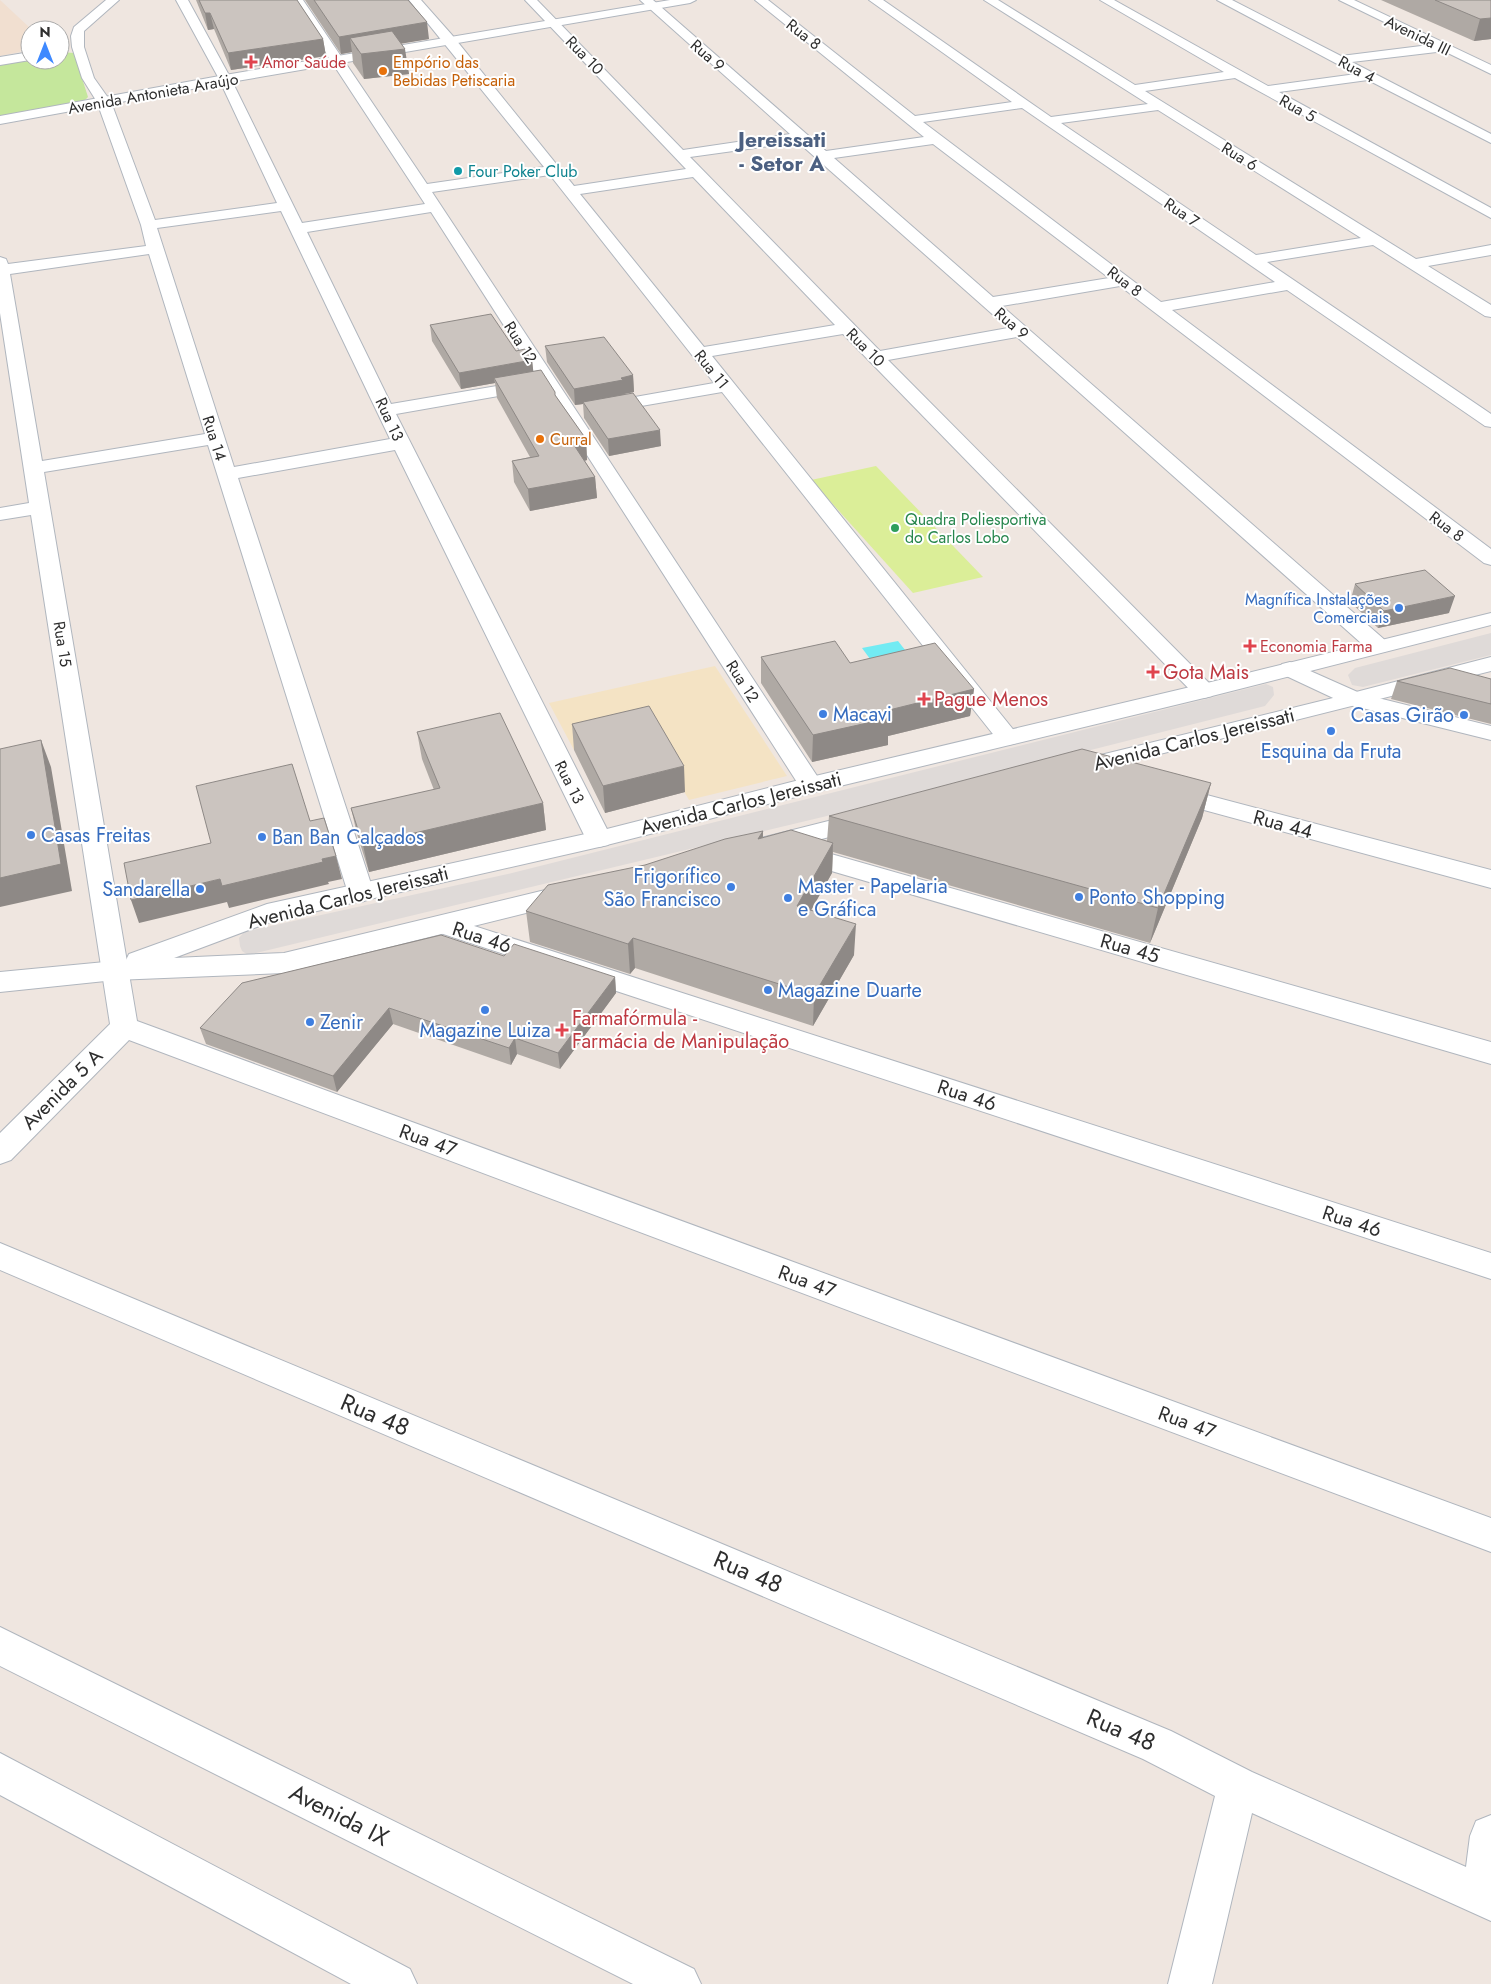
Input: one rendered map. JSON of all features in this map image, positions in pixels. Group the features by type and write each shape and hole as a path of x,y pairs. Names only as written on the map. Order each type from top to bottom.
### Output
{"street":[{"path":"70,48 78,47 78,30 113,0"},
{"name":"Rua 13","path":"182,0 225,79 401,443 599,839"},
{"name":"Rua 12","path":"297,0 423,189 567,414 811,785"},
{"name":"Rua 11","path":"415,0 450,41 1008,738"},
{"name":"Rua 10","path":"531,0 1204,692"},
{"name":"Avenida Antonieta Araújo","path":"0,120 450,41 649,3 690,0"},
{"name":"Rua 8","path":"761,0 936,139 1491,559"},
{"name":"Rua 7","path":"875,0 1024,104 1491,422"},
{"name":"Rua 6","path":"990,0 1491,312"},
{"name":"Rua 5","path":"1106,0 1491,214"},
{"name":"Rua 4","path":"1223,0 1491,139"},
{"name":"Avenida III","path":"1345,0 1491,70"},
{"name":"Rua 9","path":"649,3 1378,646"},
{"name":"Rua 14","path":"78,47 88,78 104,102 149,225 226,474 361,893"},
{"path":"1340,60 1444,48"},
{"path":"0,61 20,58"},
{"path":"1134,89 1237,74"},
{"path":"1266,90 1371,76"},
{"path":"912,120 1024,104"},
{"path":"1049,121 1161,106"},
{"path":"682,154 801,137"},
{"path":"822,156 936,139"},
{"path":"423,189 553,170"},
{"path":"570,191 697,172"},
{"path":"149,225 285,206"},
{"path":"296,229 434,208"},
{"path":"1254,260 1374,240"},
{"path":"1,266 155,249"},
{"path":"1413,264 1491,250"},
{"name":"Rua 15","path":"1,266 124,1027"},
{"path":"989,303 1124,280"},
{"path":"1158,307 1289,285"},
{"path":"700,354 848,328"},
{"path":"877,357 1021,332"},
{"path":"386,410 547,382"},
{"path":"567,414 726,386"},
{"path":"34,468 215,438"},
{"path":"226,474 401,443"},
{"path":"0,514 41,507"},
{"name":"Avenida Carlos Jereissati","path":"115,970 267,913 599,839 811,785 1204,692 1378,646 1491,619"},
{"name":"Avenida Carlos Jereissati","path":"1122,781 1066,771 1491,664"},
{"path":"1290,669 1354,699 1491,733"},
{"name":"Rua 44","path":"1151,788 1491,879"},
{"name":"Rua 45","path":"883,816 759,846 1491,1052"},
{"path":"0,982 115,970 284,963 596,887"},
{"name":"Rua 46","path":"444,925 1491,1266"},
{"name":"Avenida 5 A","path":"0,1152 124,1027"},
{"name":"Rua 47","path":"124,1027 1491,1535"},
{"name":"Rua 48","path":"0,1256 1157,1745 1238,1786 1487,1898"},
{"name":"Avenida IX","path":"0,1646 679,1984"},
{"path":"0,1773 395,1984"},
{"path":"1190,1984 1238,1786"},
{"path":"1487,1898 1491,1836"}],"shaded area":[{"path":"0,0 21,20 20,52 0,56"},
{"path":"1491,633 1491,655 1363,687 1352,685 1348,675 1355,668"},
{"path":"1266,684 1273,687 1274,695 1265,706 877,804 248,955 242,951 240,946 239,938 244,932 512,873"}],"green space":[{"path":"70,53 74,53 88,97 85,100 0,116 0,62 20,61 20,70 70,70"},
{"name":"Quadra Poliesportiva do Carlos Lobo","path":"876,466 983,577 913,593 811,480"}],"sand":[{"path":"715,666 787,776 689,800 650,733 574,750 549,703"}],"water":[{"path":"898,641 909,655 873,663 862,648"}],"building":[{"path":"199,0 297,0 323,39 228,53 210,13 205,13"},
{"path":"314,0 408,0 427,22 339,37"},
{"path":"1435,0 1491,0 1491,18 1480,19"},
{"path":"392,31 405,49 361,54 350,38"},
{"path":"491,314 516,351 525,349 532,360 459,373 430,325"},
{"path":"604,337 633,375 621,378 623,380 574,389 545,346"},
{"path":"541,370 555,395 586,439 572,442 595,477 528,489 512,461 539,456 494,378"},
{"path":"633,393 660,430 608,439 583,402"},
{"path":"1425,570 1455,596 1384,611 1355,584"},
{"path":"835,641 850,663 935,643 974,689 885,711 890,718 813,735 761,657"},
{"path":"1450,668 1491,679 1491,704 1397,681"},
{"path":"649,706 684,766 603,786 572,724"},
{"path":"500,713 543,803 363,845 351,808 440,788 417,732"},
{"name":"Casas Freitas","path":"41,740 61,864 0,878 0,749"},
{"name":"Ponto Shopping","path":"1082,749 1211,783 1158,908 829,816"},
{"path":"292,764 310,821 324,818 336,856 322,859 323,862 222,886 220,879 131,900 124,863 211,843 196,786"},
{"path":"791,830 833,843 797,906 856,924 814,995 633,938 628,944 526,911 548,885 645,865 725,839 763,831 758,839"},
{"path":"441,935 504,956 514,944 615,977 558,1053 515,1038 509,1048 389,1008 333,1076 200,1028 242,983"}],"place":[{"name":"Amor Saúde","path":"251,62"},
{"name":"Empório das Bebidas Petiscaria","path":"383,71"},
{"name":"Four Poker Club","path":"458,171"},
{"name":"Curral","path":"540,439"},
{"name":"Quadra Poliesportiva do Carlos Lobo","path":"895,528"},
{"name":"Magnífica Instalações Comerciais","path":"1399,608"},
{"name":"Economia Farma","path":"1250,646"},
{"name":"Gota Mais","path":"1153,672"},
{"name":"Pague Menos","path":"924,699"},
{"name":"Macavi","path":"823,714"},
{"name":"Casas Girão","path":"1464,715"},
{"name":"Esquina da Fruta","path":"1331,731"},
{"name":"Casas Freitas","path":"31,835"},
{"name":"Ban Ban Calçados","path":"262,837"},
{"name":"Frigorífico São Francisco","path":"731,887"},
{"name":"Sandarella","path":"200,889"},
{"name":"Ponto Shopping","path":"1079,897"},
{"name":"Master - Papelaria e Gráfica","path":"788,898"},
{"name":"Magazine Duarte","path":"768,990"},
{"name":"Magazine Luiza","path":"485,1010"},
{"name":"Zenir","path":"310,1022"},
{"name":"Farmafórmula - Farmácia de Manipulação","path":"562,1030"}],"district":[{"name":"Jereissati - Setor A","path":"782,152"}]}
